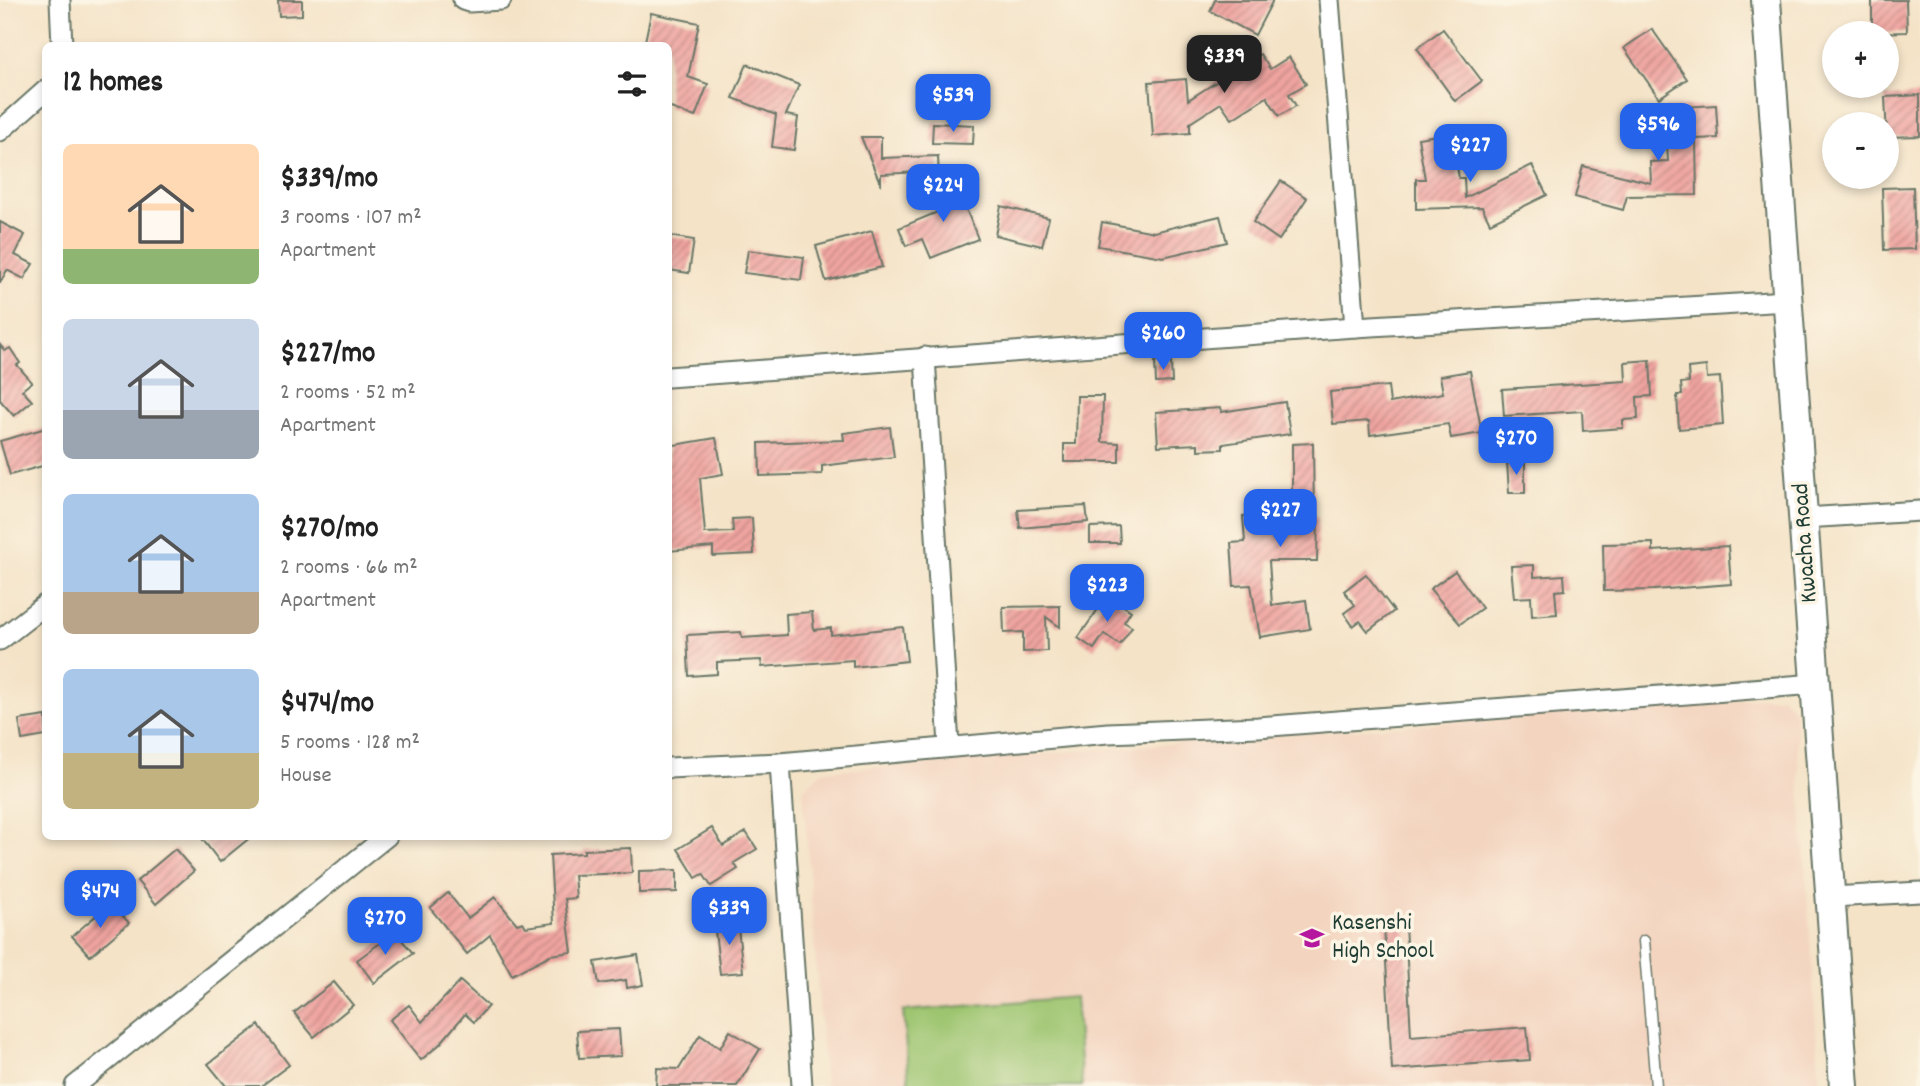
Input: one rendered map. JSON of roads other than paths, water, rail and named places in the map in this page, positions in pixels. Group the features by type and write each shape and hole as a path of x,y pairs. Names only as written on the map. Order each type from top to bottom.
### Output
{"main road":[{"name":"Kwacha Road","path":"1766,0 1844,1086"}],"street":[{"path":"60,0 62,42"},
{"path":"463,0 500,0"},
{"path":"1329,0 1355,327"},
{"path":"0,131 42,94"},
{"path":"672,377 1355,327 1787,301"},
{"path":"925,358 949,746"},
{"path":"1804,518 1920,511"},
{"path":"0,640 42,607"},
{"path":"672,768 780,763 1108,733 1258,727 1816,684"},
{"path":"780,763 802,1086"},
{"path":"75,1086 382,840"},
{"path":"1832,897 1920,892"}],"lane":[{"path":"1644,941 1656,1086"}],"place":[{"name":"Kasenshi High School","path":"1312,938"}]}
